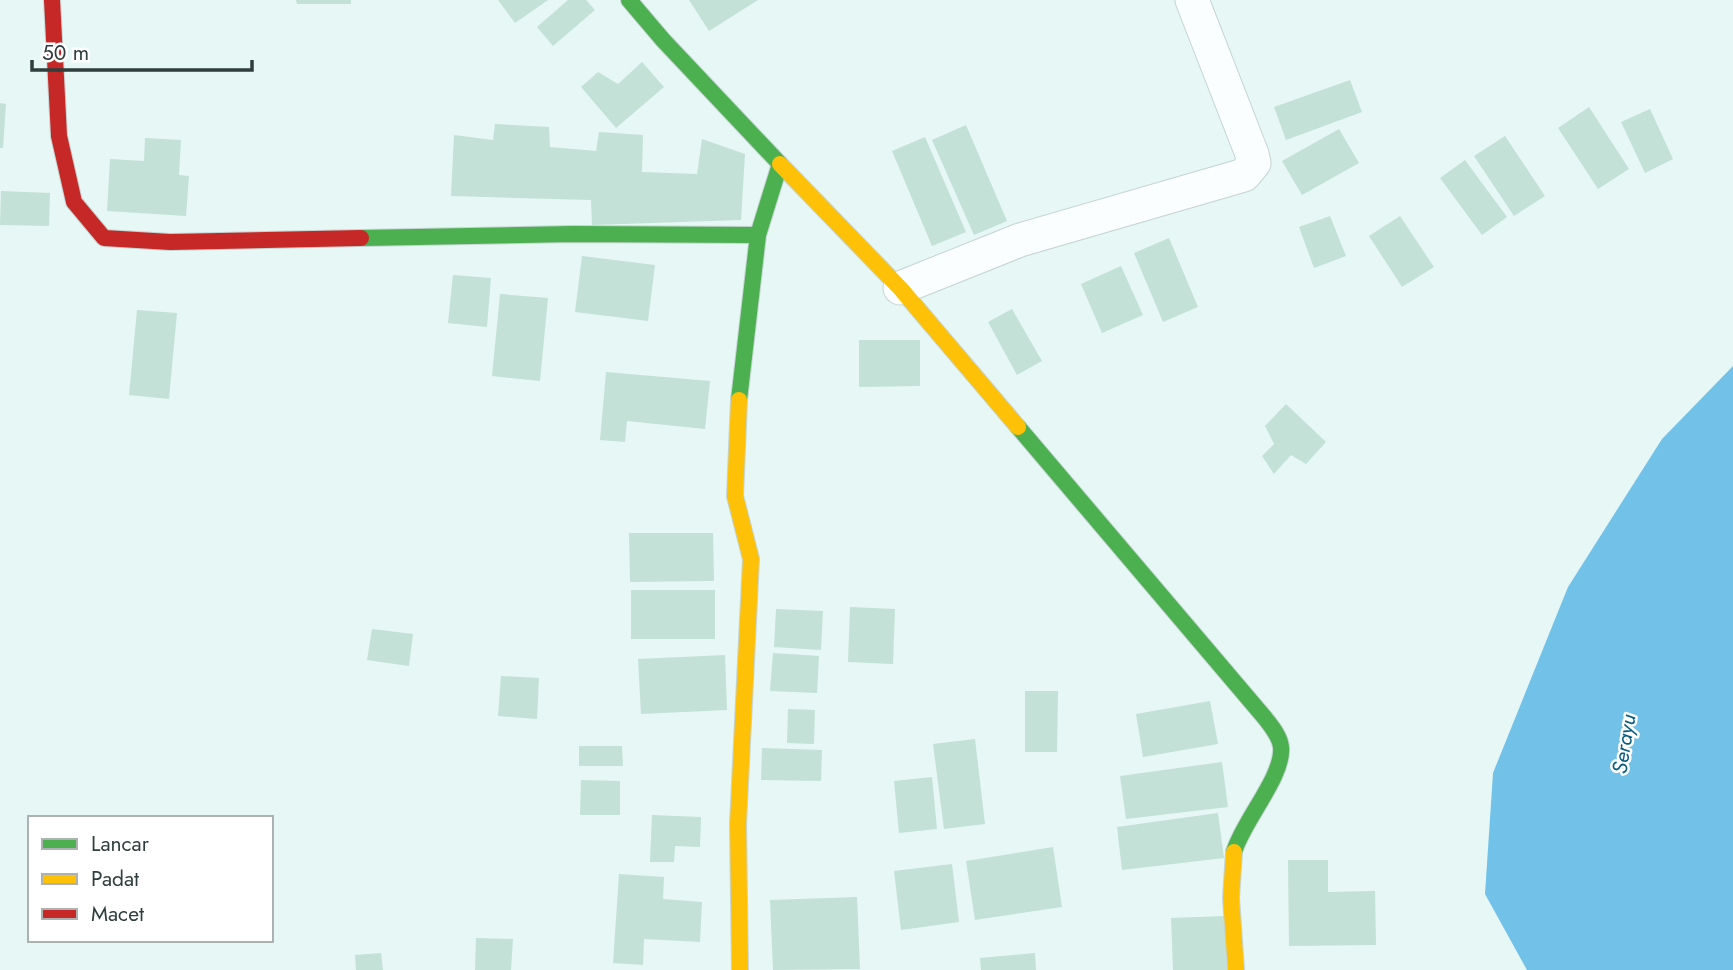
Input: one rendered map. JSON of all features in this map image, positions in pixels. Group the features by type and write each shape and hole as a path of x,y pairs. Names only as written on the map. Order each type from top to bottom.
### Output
{"street":[{"path":"52,0 59,136 74,202 103,238 170,242 572,234 758,235"},
{"path":"629,0 663,40 900,288 1265,718 1280,741 1280,759 1241,832 1233,854 1236,970"},
{"path":"900,288 1020,240 1244,176 1254,163 1252,154 1192,0"},
{"path":"740,970 738,824 751,559 735,496 739,398 758,235 780,164"}],"water":[{"name":"Serayu","path":"1733,366 1733,970 1527,970 1485,894 1493,773 1568,587 1662,439"}],"building":[{"path":"296,0 351,0 351,4 297,4"},
{"path":"498,0 548,0 515,23"},
{"path":"568,0 586,0 595,10 553,46 537,27"},
{"path":"689,0 758,0 709,31"},
{"path":"642,62 664,87 616,128 581,87 598,72 618,84"},
{"path":"1350,80 1362,112 1286,140 1274,107"},
{"path":"0,103 6,104 3,148 0,148"},
{"path":"1589,107 1629,169 1598,189 1558,128"},
{"path":"1650,109 1673,159 1645,173 1621,122"},
{"path":"495,124 549,127 550,147 596,151 599,132 643,135 642,172 697,174 702,139 745,154 741,220 592,225 591,200 451,196 454,135 493,140"},
{"path":"966,125 1007,221 974,235 932,140"},
{"path":"1339,129 1359,163 1302,195 1282,161"},
{"path":"1505,136 1545,196 1514,216 1474,156"},
{"path":"925,137 966,232 932,246 892,151"},
{"path":"145,138 181,140 179,175 189,176 186,216 107,211 110,159 144,161"},
{"path":"1465,160 1507,217 1482,235 1440,178"},
{"path":"1,191 50,193 49,226 0,225"},
{"path":"1330,216 1346,256 1314,268 1299,227"},
{"path":"1400,216 1434,267 1402,287 1369,236"},
{"path":"1169,238 1198,307 1163,322 1134,253"},
{"path":"582,256 655,265 648,321 575,312"},
{"path":"1121,266 1143,315 1102,333 1081,284"},
{"path":"453,275 491,278 487,327 448,323"},
{"path":"500,294 548,298 540,381 492,376"},
{"path":"1012,309 1042,361 1017,375 988,322"},
{"path":"137,310 177,313 169,399 129,395"},
{"path":"859,340 920,340 920,386 859,387"},
{"path":"606,372 710,381 705,429 627,421 625,442 600,440"},
{"path":"1286,404 1326,442 1306,464 1291,455 1274,474 1262,456 1274,444 1265,426"},
{"path":"629,533 713,533 714,581 630,582"},
{"path":"631,590 715,590 715,639 631,639"},
{"path":"850,607 895,609 893,664 848,662"},
{"path":"776,609 823,611 821,650 774,647"},
{"path":"372,629 413,634 409,666 367,660"},
{"path":"773,653 819,656 817,693 770,691"},
{"path":"725,655 727,710 641,714 638,659"},
{"path":"501,676 539,678 537,719 498,716"},
{"path":"1025,691 1058,691 1057,752 1025,752"},
{"path":"1210,701 1218,744 1143,757 1136,714"},
{"path":"788,709 815,710 814,744 787,743"},
{"path":"975,739 985,824 944,829 933,744"},
{"path":"579,746 622,746 623,766 579,766"},
{"path":"762,748 822,750 821,781 761,780"},
{"path":"1222,762 1228,807 1126,819 1120,776"},
{"path":"932,777 937,829 899,833 894,781"},
{"path":"581,780 620,781 620,815 580,815"},
{"path":"1218,813 1224,858 1122,870 1117,827"},
{"path":"652,815 701,817 700,847 675,846 674,862 650,862"},
{"path":"1053,847 1062,907 975,920 966,861"},
{"path":"1288,860 1328,860 1328,892 1375,891 1376,945 1289,946"},
{"path":"952,864 959,922 901,930 894,871"},
{"path":"619,874 664,877 663,899 702,902 700,942 644,939 643,965 613,963"},
{"path":"857,897 860,969 773,970 770,900"},
{"path":"1225,916 1227,970 1173,970 1171,918"},
{"path":"476,938 513,939 511,970 475,970"},
{"path":"381,953 383,970 356,970 355,955"},
{"path":"1035,953 1036,970 981,970 980,958"}],"traffic: fast":[{"path":"629,0 780,164 758,235 739,400"},
{"path":"361,238 572,234 758,235"},
{"path":"1018,427 1277,735 1281,747 1276,771 1234,852"}],"traffic: slow":[{"path":"780,164 900,288 1018,427"},
{"path":"739,400 735,496 751,559 738,824 740,970"},
{"path":"1234,852 1231,898 1236,970"}],"traffic: jam":[{"path":"52,0 59,136 74,202 104,238 170,242 361,238"}]}
